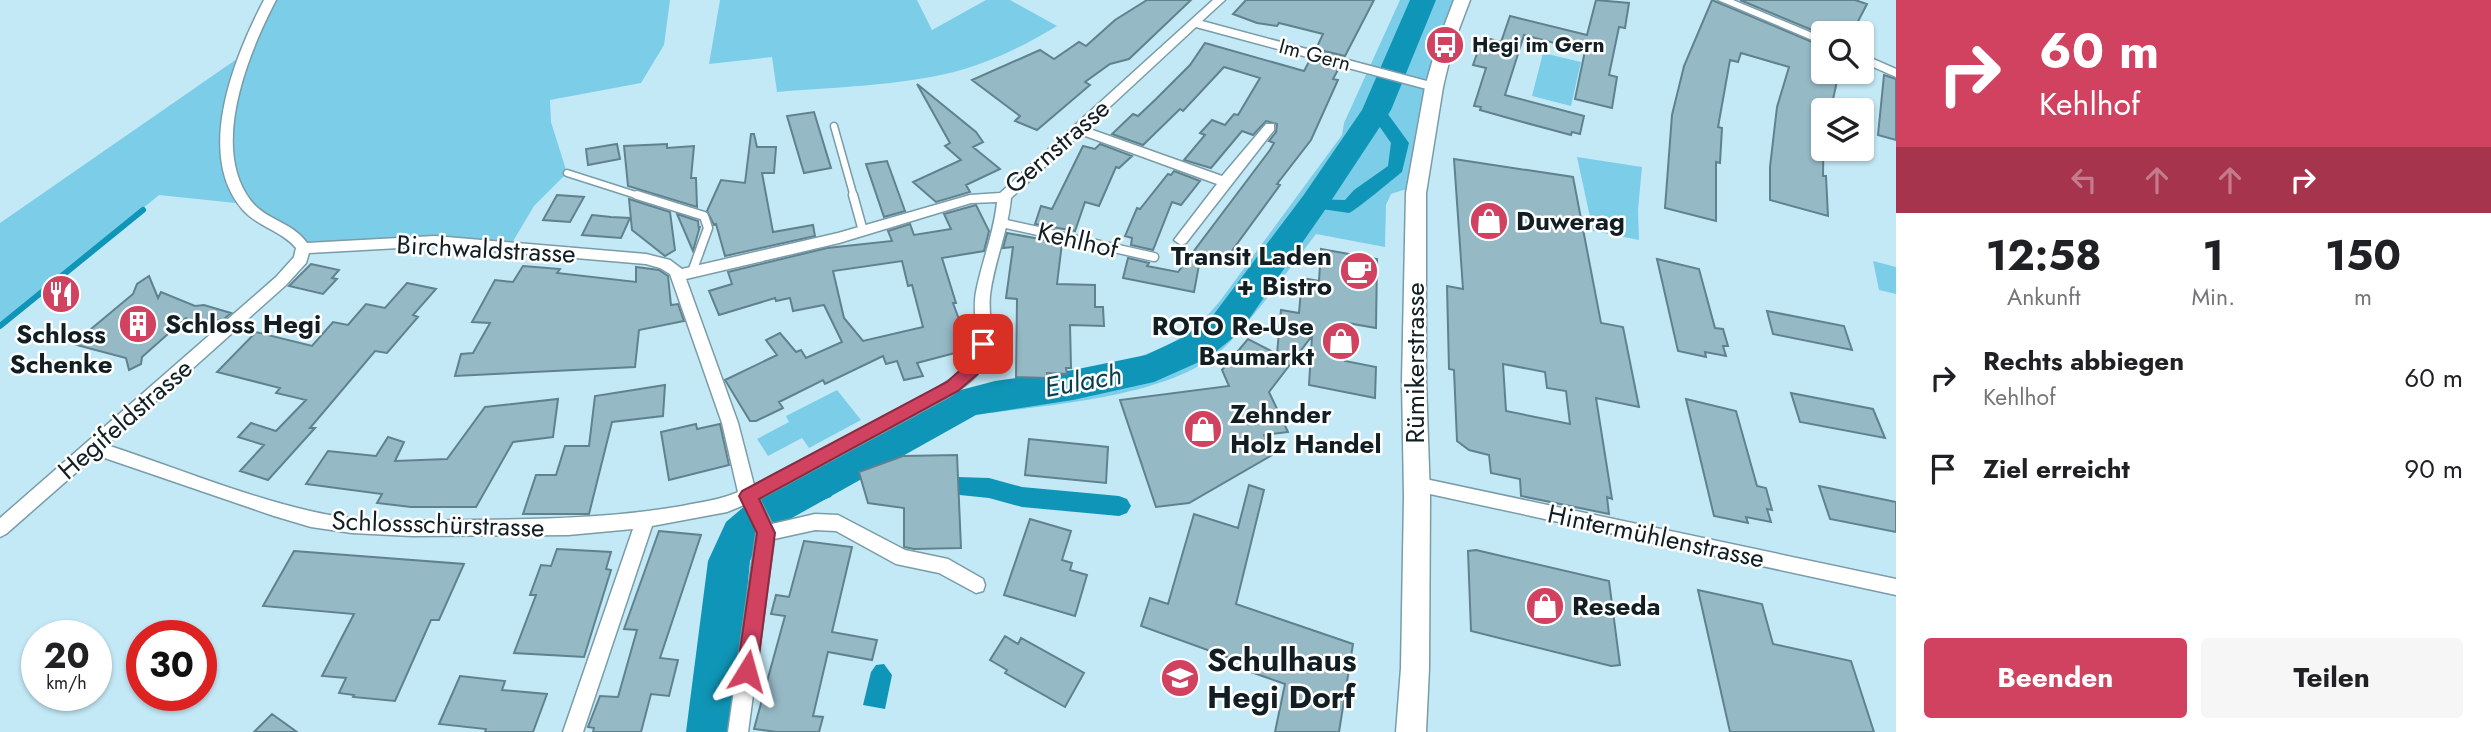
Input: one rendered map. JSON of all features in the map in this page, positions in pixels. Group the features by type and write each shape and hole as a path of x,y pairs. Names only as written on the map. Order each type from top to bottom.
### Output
{"main road":[{"name":"Rümikerstrasse","path":"1411,732 1415,668 1416,193 1434,87 1462,0"}],"street":[{"path":"270,0 236,75 230,110 229,160 233,182 245,204 262,219 299,241 303,248"},
{"name":"Gernstrasse","path":"685,274 863,231 970,199 1004,197 1219,0"},
{"path":"1724,0 1811,37"},
{"name":"Im Gern","path":"1195,23 1434,87"},
{"path":"1874,63 1896,73"},
{"path":"1181,240 1270,127"},
{"path":"1079,129 1225,182"},
{"name":"Kehlhof","path":"751,502 942,393 969,374 979,359 983,344 986,277 1002,223 1004,197"},
{"name":"Birchwaldstrasse","path":"303,248 435,242 646,259 666,264 685,274"},
{"name":"Hegifeldstrasse","path":"0,529 287,274 301,259 303,248"},
{"path":"685,274 751,502 765,529 738,732"},
{"name":"Schlossschürstrasse","path":"93,447 274,508 331,523 412,528 547,528 645,520 751,502"},
{"name":"Hintermühlenstrasse","path":"1416,484 1896,587"},
{"path":"573,732 645,520"},
{"path":"765,529 815,522 838,523 896,555 942,565 976,585"}],"lane":[{"path":"834,126 863,231"},
{"path":"567,173 704,216 708,228 685,274"},
{"name":"Kehlhof","path":"1002,223 1154,257"}],"shaded area":[{"path":"270,0 670,0 664,45 641,83 550,100 551,122 567,173 534,206 509,248 435,241 303,248 245,204 159,195 0,326 0,223 244,54"},
{"path":"720,0 917,0 932,30 986,0 1010,0 1057,26 1007,53 954,72 888,83 777,92 772,57 709,64"},
{"path":"1400,0 1462,0 1416,193 1403,190 1391,194 1386,205 1385,247 1316,234 1229,343 1207,361 1181,375 1150,386 1084,400 992,413 987,405 765,525 745,551 741,564 724,732 698,732 726,548 736,528 754,507 979,390 1068,376 1131,360 1169,345 1199,325 1220,301 1342,135 1344,123"},
{"path":"1543,53 1581,62 1571,106 1532,96"},
{"path":"1577,157 1642,167 1638,210 1639,240 1593,231"},
{"path":"1873,261 1896,267 1896,294 1879,290"},
{"path":"837,390 861,420 809,448 802,438 768,456 757,439 789,422 786,416"},
{"path":"884,664 892,675 885,709 863,705 871,672 876,665"}],"building":[{"path":"1147,0 1191,0 1129,59 1110,64 1085,82 1090,85 1037,130 1015,121 1020,116 972,80 1040,50 1054,59 1079,42 1086,46 1115,20"},
{"path":"1246,0 1374,0 1345,56 1316,49 1323,34 1279,23 1277,26 1257,23 1233,14"},
{"path":"1596,0 1629,3 1625,28 1619,27 1609,75 1617,77 1612,108 1575,99 1585,51 1524,35 1505,95 1584,116 1580,134 1572,132 1571,135 1480,110 1481,107 1474,106 1486,68 1473,65 1483,37 1501,42 1510,16 1587,35"},
{"path":"1712,0 1811,42 1811,84 1836,84 1833,98 1811,98 1811,161 1823,161 1828,216 1770,200 1770,167 1777,107 1789,67 1741,53 1738,62 1730,60 1718,127 1722,128 1720,163 1716,162 1716,221 1665,208 1672,115 1684,66"},
{"path":"1740,0 1855,0 1867,4 1858,21 1811,21 1811,30"},
{"path":"1205,43 1304,71 1310,60 1339,68 1333,79 1338,80 1311,140 1223,263 1201,254 1194,292 1123,278 1128,258 1149,263 1147,266 1178,272 1270,150 1274,143 1269,141 1276,132 1277,124 1266,121 1253,135 1242,131 1211,168 1184,160 1205,135 1200,133 1212,120 1225,125 1234,114 1238,115 1260,78 1224,67 1183,111 1180,109 1143,145 1112,134 1133,114 1138,116 1156,99 1190,65"},
{"path":"1884,75 1896,79 1896,140 1878,135"},
{"path":"917,84 976,132 983,142 973,147 1000,169 966,185 970,192 936,202 913,182 961,160 945,146 950,143"},
{"path":"814,112 831,168 804,173 787,116"},
{"path":"751,134 754,134 757,147 776,147 774,173 762,173 773,232 813,225 815,236 725,256 716,224 714,225 707,211 721,180 745,183"},
{"path":"617,144 620,159 588,165 586,149"},
{"path":"667,144 667,148 694,146 691,178 696,178 697,207 628,186 624,146"},
{"path":"1100,144 1132,156 1119,168 1116,167 1099,206 1085,202 1075,231 1035,224 1041,206 1052,209 1083,146 1095,149"},
{"path":"1454,159 1573,177 1601,323 1623,327 1639,407 1596,398 1612,499 1607,497 1609,514 1521,496 1520,479 1491,473 1489,455 1469,450 1457,441 1454,370 1449,369 1447,286 1463,289","holes":["1503,364 1545,372 1547,388 1566,391 1570,424 1506,411"]},
{"path":"887,161 905,211 884,217 866,164"},
{"path":"1174,171 1200,181 1181,205 1172,202 1153,250 1131,245 1132,238 1125,236 1137,208 1140,209 1168,174 1171,175"},
{"path":"557,195 584,197 570,222 543,220"},
{"path":"629,199 670,212 675,250 665,256 632,230"},
{"path":"976,205 989,231 984,251 942,258 956,303 953,303 970,349 917,363 923,376 904,380 897,361 886,364 883,356 825,384 823,380 779,402 783,408 756,421 750,421 725,380 777,355 766,340 780,333 796,352 801,350 806,358 842,342 824,305 793,311 790,298 776,301 775,298 719,315 709,291 732,284 728,272 827,248 892,241 888,231 910,224 914,235 951,229 944,214","holes":["902,261 908,286 912,285 923,327 863,341 844,318 833,271"]},
{"path":"677,214 698,221 699,230 693,251"},
{"path":"592,215 630,218 621,238 582,235"},
{"path":"1007,233 1062,243 1057,284 1095,285 1095,307 1103,307 1104,326 1070,325 1071,368 1066,368 1067,374 1047,373 1047,378 1016,377 1017,299 1006,298 1013,247 1003,248"},
{"path":"1321,249 1377,259 1376,328 1347,323 1345,361 1376,367 1375,398 1309,385 1312,336 1269,392 1288,432 1264,435 1272,455 1189,503 1156,507 1120,400 1229,386 1222,370 1248,339 1277,354 1281,310 1299,313 1302,278 1319,281"},
{"path":"1657,259 1699,269 1715,328 1723,329 1728,346 1723,346 1726,356 1705,352 1706,357 1678,351"},
{"path":"311,264 339,270 332,278 337,279 323,294 289,286"},
{"path":"523,266 560,269 557,273 636,282 636,267 659,270 668,276 671,305 678,304 684,321 639,330 635,367 455,376 461,354 473,353 490,323 472,322 495,280 513,282"},
{"name":"Schloss Hegi","path":"149,276 158,298 161,292 195,306 204,305 231,313 224,319 197,325 186,318 142,357 141,364 129,370 126,358 73,344 133,294 137,284"},
{"path":"407,283 436,289 413,315 418,317 387,353 375,351 310,428 315,428 268,480 240,471 264,445 238,437 251,423 276,431 306,400 276,393 280,388 217,372 256,332 312,346 333,322 348,325 366,304 385,308"},
{"path":"1767,311 1844,326 1852,350 1773,334"},
{"path":"665,385 663,416 612,422 589,514 523,514 536,475 556,475 565,446 589,446 595,396"},
{"path":"1791,393 1873,409 1885,438 1800,422"},
{"path":"558,399 553,437 513,442 476,507 411,507 377,503 382,494 306,484 328,451 376,456 388,437 404,442 395,461 447,459 485,407"},
{"path":"1686,399 1736,411 1757,486 1766,488 1772,510 1767,509 1771,522 1746,517 1748,523 1714,516"},
{"path":"696,424 697,429 720,424 729,465 669,480 661,432"},
{"path":"1029,439 1108,447 1106,483 1025,475"},
{"path":"957,455 961,548 904,547 904,508 868,503 859,472 903,456"},
{"path":"1249,485 1264,490 1236,604 1353,644 1339,732 1275,732 1285,684 1248,671 1249,665 1141,626 1150,598 1168,604 1194,514 1238,528"},
{"path":"1819,486 1896,502 1896,532 1830,519"},
{"path":"1030,519 1071,531 1062,560 1072,563 1070,570 1087,575 1075,616 1004,595"},
{"path":"659,531 701,535 660,658 678,660 669,696 651,694 641,732 593,732 594,728 588,727 600,696 618,697 637,630 624,629"},
{"path":"804,541 852,547 832,632 877,640 872,660 828,652 813,716 823,717 819,732 754,729 785,616 771,614 776,595 789,597"},
{"path":"557,549 611,552 606,569 611,570 584,657 514,653 536,595 530,595 541,565 551,566"},
{"path":"1476,550 1609,581 1620,665 1611,666 1471,631 1468,551"},
{"path":"294,551 464,564 439,620 431,620 395,701 339,693 346,678 322,676 354,614 263,606"},
{"path":"1698,590 1762,604 1773,644 1851,661 1874,732 1730,732"},
{"path":"1005,636 1018,644 1021,638 1084,673 1065,707 1005,673 1007,670 990,660"},
{"path":"460,676 505,681 502,690 547,694 533,732 485,732 486,729 439,724"},
{"path":"272,714 297,732 254,732"}],"waterway":[{"name":"Eulach","path":"710,732 729,561 741,535 768,511 966,403 1154,368 1195,348 1227,323 1314,203 1376,110 1423,0"},
{"path":"1343,206 1349,207 1360,194 1396,168 1400,143 1376,110"},
{"path":"1314,203 1333,205"},
{"path":"0,326 143,210"},
{"path":"958,487 989,488 1022,497 1119,506"},
{"path":"809,489 823,490"}],"place":[{"name":"Hegi im Gern","path":"1445,45"},
{"name":"Duwerag","path":"1489,221"},
{"name":"Transit Laden + Bistro","path":"1359,271"},
{"name":"Schloss Schenke","path":"61,294"},
{"name":"Schloss Hegi","path":"138,324"},
{"name":"ROTO Re-Use Baumarkt","path":"1341,341"},
{"name":"Zehnder Holz Handel","path":"1203,429"},
{"name":"Reseda","path":"1545,606"},
{"name":"Schulhaus Hegi Dorf","path":"1180,678"}],"route":[{"path":"747,671 766,533 765,525 748,496 952,387 969,374 979,359 983,344"}]}
